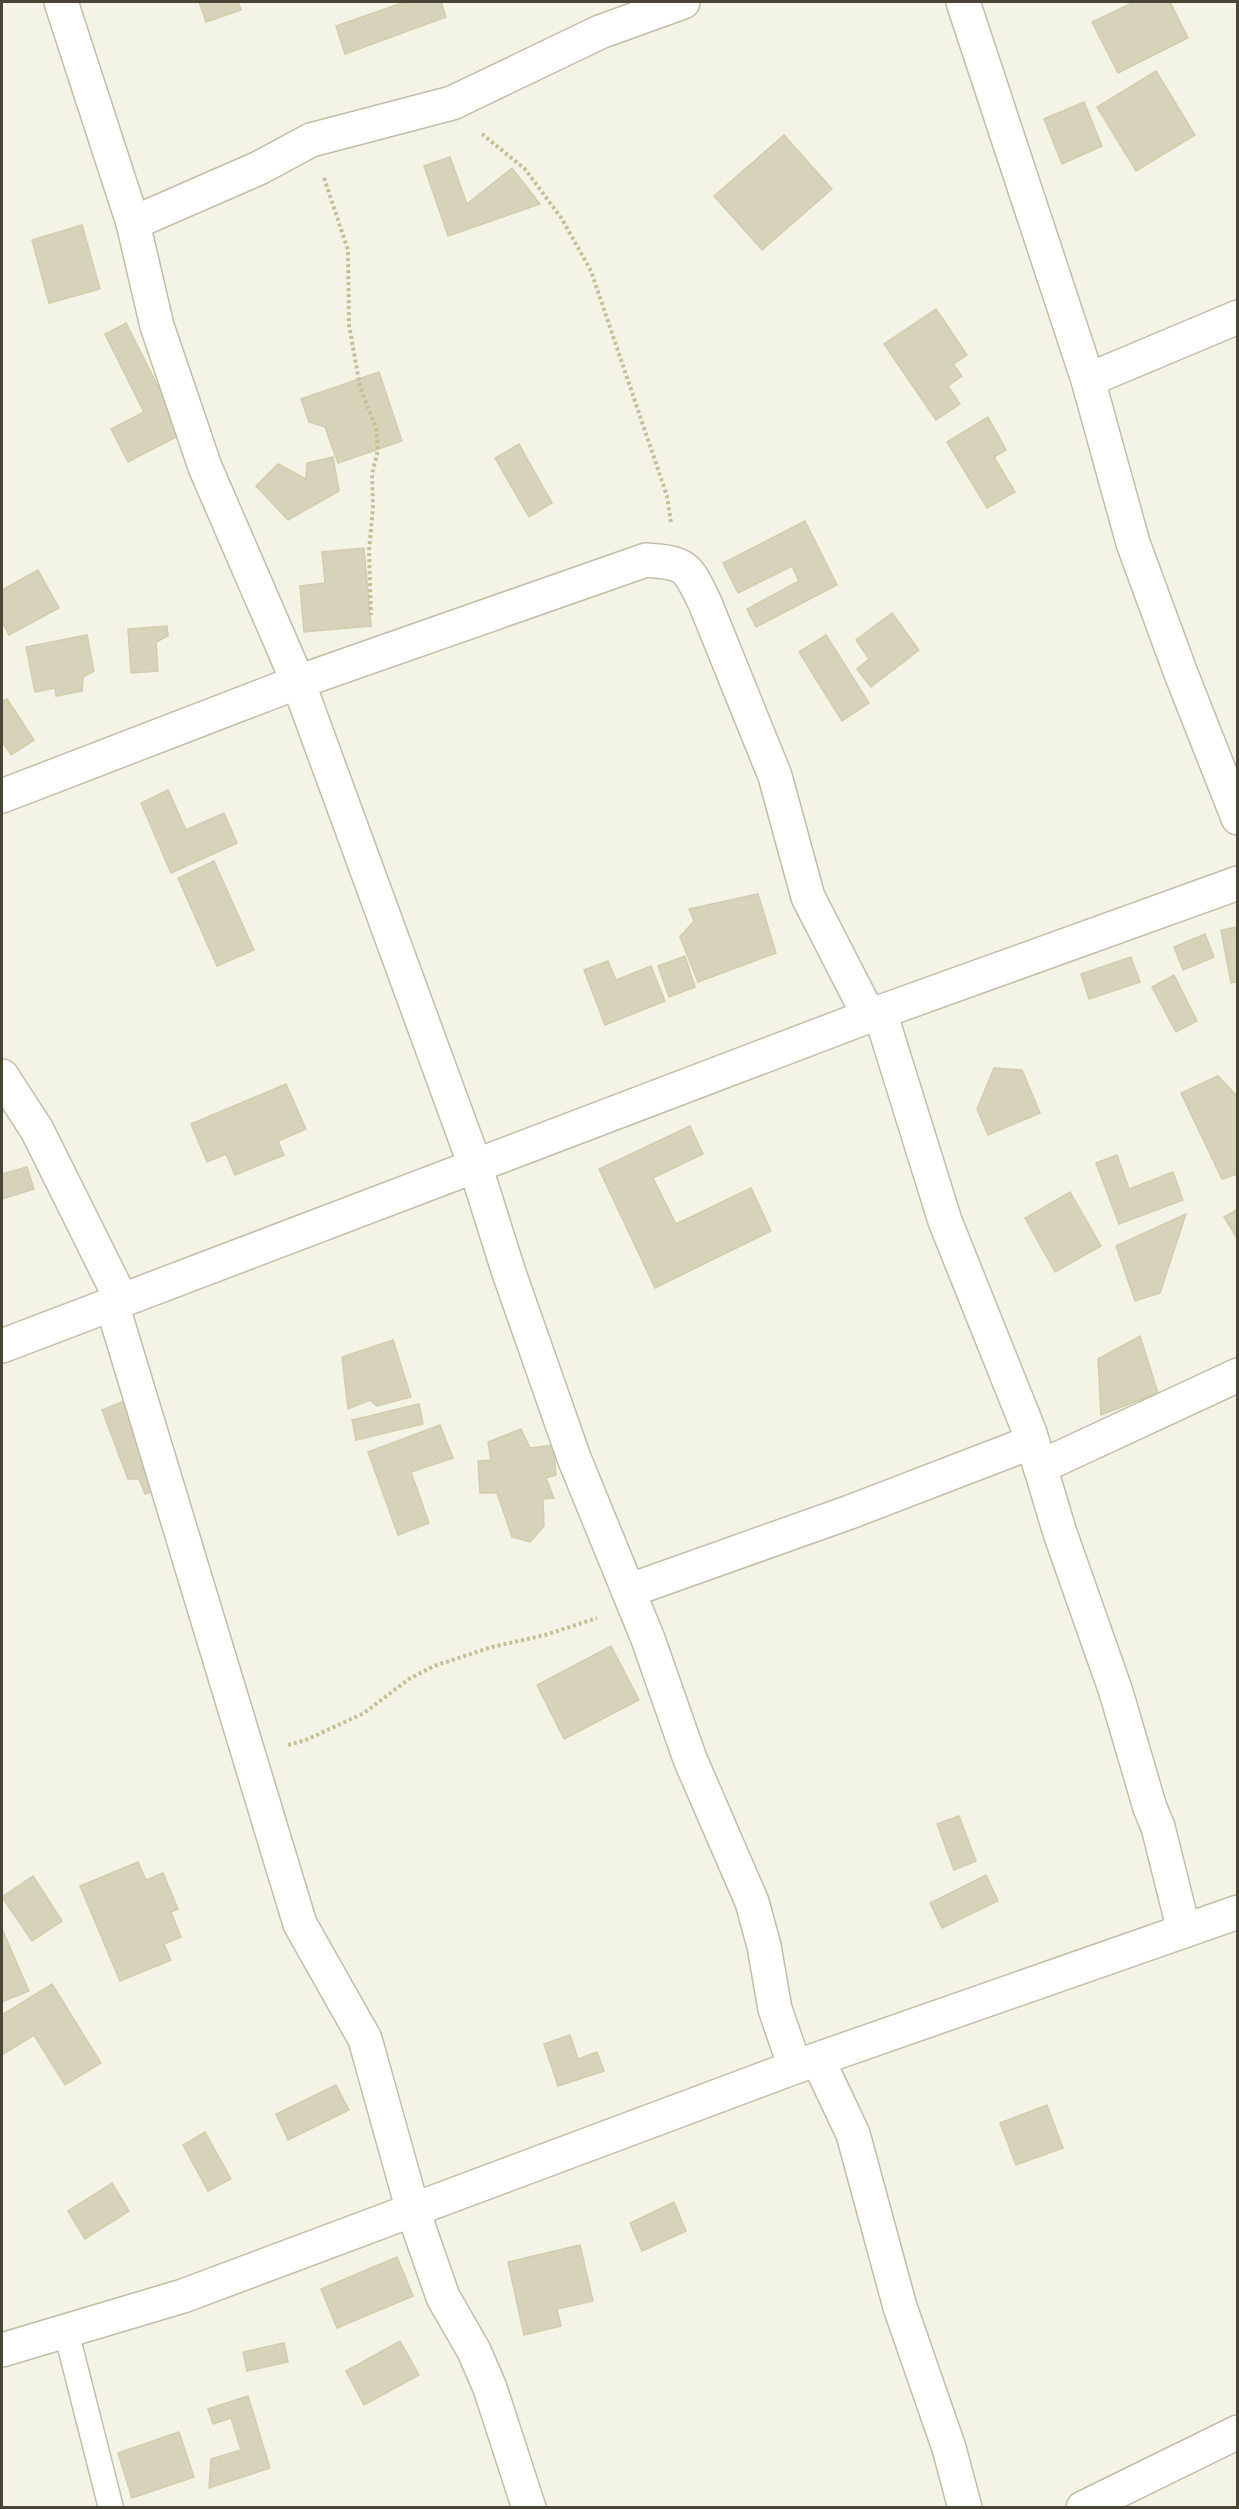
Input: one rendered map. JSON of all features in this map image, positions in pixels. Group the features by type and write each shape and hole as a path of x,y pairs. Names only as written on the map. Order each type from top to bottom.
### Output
{"street":[{"path":"61,2 133,223 157,326 205,467 298,682 475,1165 508,1270 574,1458 648,1639 690,1760 752,1902 764,1946 774,2009 853,2134 900,2307 949,2448 965,2508"},
{"path":"133,223 259,168 311,140 452,103 600,32 683,2"},
{"path":"963,2 1088,380 1133,543 1238,818"},
{"path":"1088,380 1238,316"},
{"path":"2,796 298,682 646,560 677,562 693,578 705,603 775,776 808,897 874,1014 945,1221 1036,1455 1060,1533 1116,1692 1150,1808 1158,1827 1184,1931"},
{"path":"2,1346 874,1014 1238,883"},
{"path":"2,1076 37,1130 117,1302 300,1924 365,2038 413,2211 443,2297 474,2351 490,2388 529,2508"},
{"path":"631,1598 850,1512 1036,1455 1238,1375"},
{"path":"2,2350 183,2296 807,2063 1238,1912"},
{"path":"1083,2508 1238,2432"}],"lane":[{"path":"66,2331 111,2508"}],"path":[{"path":"452,103 468,124 492,140 525,169 562,219 591,271 667,496 677,562"},
{"path":"311,140 348,250 349,325 360,387 376,428 378,450 372,474 374,508 369,552 369,602 377,654"},
{"path":"250,1757 306,1740 364,1713 409,1679 434,1666 492,1647 545,1635 631,1598"}],"building":[{"path":"199,2 238,2 241,10 206,22"},
{"path":"405,2 441,2 446,17 345,54 336,26"},
{"path":"1134,2 1170,2 1188,38 1118,73 1092,22"},
{"path":"1156,71 1195,135 1136,171 1097,107"},
{"path":"1084,102 1102,146 1062,164 1044,119"},
{"path":"784,135 832,189 762,250 714,196"},
{"path":"450,157 467,204 512,168 540,204 448,236 424,166"},
{"path":"82,225 100,289 49,303 32,240"},
{"path":"936,309 967,355 953,364 962,376 948,386 960,404 936,420 884,344"},
{"path":"126,323 182,434 128,462 111,429 144,412 105,334"},
{"path":"379,372 402,441 338,463 325,427 309,422 301,399"},
{"path":"988,417 1006,450 994,457 1015,492 987,508 947,442"},
{"path":"519,444 552,503 529,517 495,458"},
{"path":"333,457 339,491 288,520 256,486 278,464 306,479 307,463"},
{"path":"805,521 837,585 756,627 747,609 799,581 792,566 738,593 723,563"},
{"path":"364,548 371,626 304,632 300,586 325,583 322,552"},
{"path":"38,570 59,608 9,635 2,621 2,590"},
{"path":"892,613 919,650 871,687 857,669 869,659 856,640"},
{"path":"167,626 168,636 156,642 158,671 131,673 128,629"},
{"path":"87,635 94,671 83,677 82,691 56,696 55,688 35,692 26,647"},
{"path":"826,635 869,703 842,721 799,652"},
{"path":"7,699 34,740 11,755 2,741 2,701"},
{"path":"168,790 186,830 224,813 237,843 171,873 141,803"},
{"path":"214,861 254,950 217,966 178,878"},
{"path":"758,894 776,953 698,982 680,937 694,921 689,909"},
{"path":"1238,927 1238,982 1231,983 1221,930"},
{"path":"1205,934 1214,957 1183,970 1174,947"},
{"path":"685,956 695,987 669,997 658,966"},
{"path":"1131,957 1140,982 1089,999 1081,974"},
{"path":"608,961 616,980 651,966 665,1001 605,1025 584,970"},
{"path":"1174,975 1197,1021 1176,1032 1152,987"},
{"path":"994,1068 1022,1070 1040,1113 988,1135 977,1109"},
{"path":"1218,1076 1238,1097 1238,1174 1222,1179 1181,1093"},
{"path":"286,1084 306,1129 278,1141 284,1155 235,1175 226,1154 207,1162 191,1124"},
{"path":"690,1126 703,1154 653,1178 676,1224 751,1188 771,1231 655,1288 599,1169"},
{"path":"1117,1155 1129,1189 1173,1172 1183,1200 1119,1224 1096,1163"},
{"path":"27,1167 34,1189 2,1199 2,1174"},
{"path":"1070,1192 1101,1246 1055,1272 1025,1218"},
{"path":"1238,1209 1238,1240 1224,1217"},
{"path":"1186,1214 1160,1293 1135,1301 1116,1246"},
{"path":"1140,1336 1158,1393 1101,1415 1098,1359"},
{"path":"393,1340 411,1397 377,1406 370,1400 348,1409 342,1357"},
{"path":"127,1400 161,1488 145,1494 139,1479 128,1479 102,1410"},
{"path":"419,1404 423,1424 356,1440 352,1420"},
{"path":"440,1425 453,1458 411,1472 429,1523 398,1535 368,1452"},
{"path":"521,1429 530,1448 553,1445 556,1475 546,1478 554,1498 543,1499 544,1526 530,1542 512,1537 497,1493 480,1493 478,1461 491,1460 488,1442"},
{"path":"611,1646 639,1700 564,1739 537,1685"},
{"path":"959,1816 976,1861 954,1870 937,1824"},
{"path":"138,1862 146,1880 163,1873 178,1909 171,1912 181,1937 164,1944 171,1960 120,1981 80,1886"},
{"path":"986,1875 998,1901 942,1928 930,1903"},
{"path":"33,1876 62,1921 32,1941 2,1897"},
{"path":"2,1929 29,1991 2,2002"},
{"path":"52,1984 101,2063 65,2085 34,2035 2,2055 2,2015"},
{"path":"570,2035 578,2059 597,2052 604,2071 558,2086 544,2044"},
{"path":"336,2085 349,2110 288,2140 276,2114"},
{"path":"1047,2105 1063,2148 1016,2165 1000,2123"},
{"path":"205,2132 231,2179 208,2191 183,2145"},
{"path":"112,2183 129,2211 85,2239 68,2211"},
{"path":"674,2202 686,2231 642,2251 630,2223"},
{"path":"580,2245 593,2301 557,2309 561,2326 524,2335 508,2262"},
{"path":"397,2257 413,2296 337,2328 321,2289"},
{"path":"400,2341 419,2375 364,2405 346,2371"},
{"path":"284,2343 288,2362 247,2371 243,2352"},
{"path":"248,2396 270,2468 209,2488 211,2459 241,2450 231,2418 213,2424 208,2409"},
{"path":"179,2432 194,2477 132,2498 118,2453"}]}
